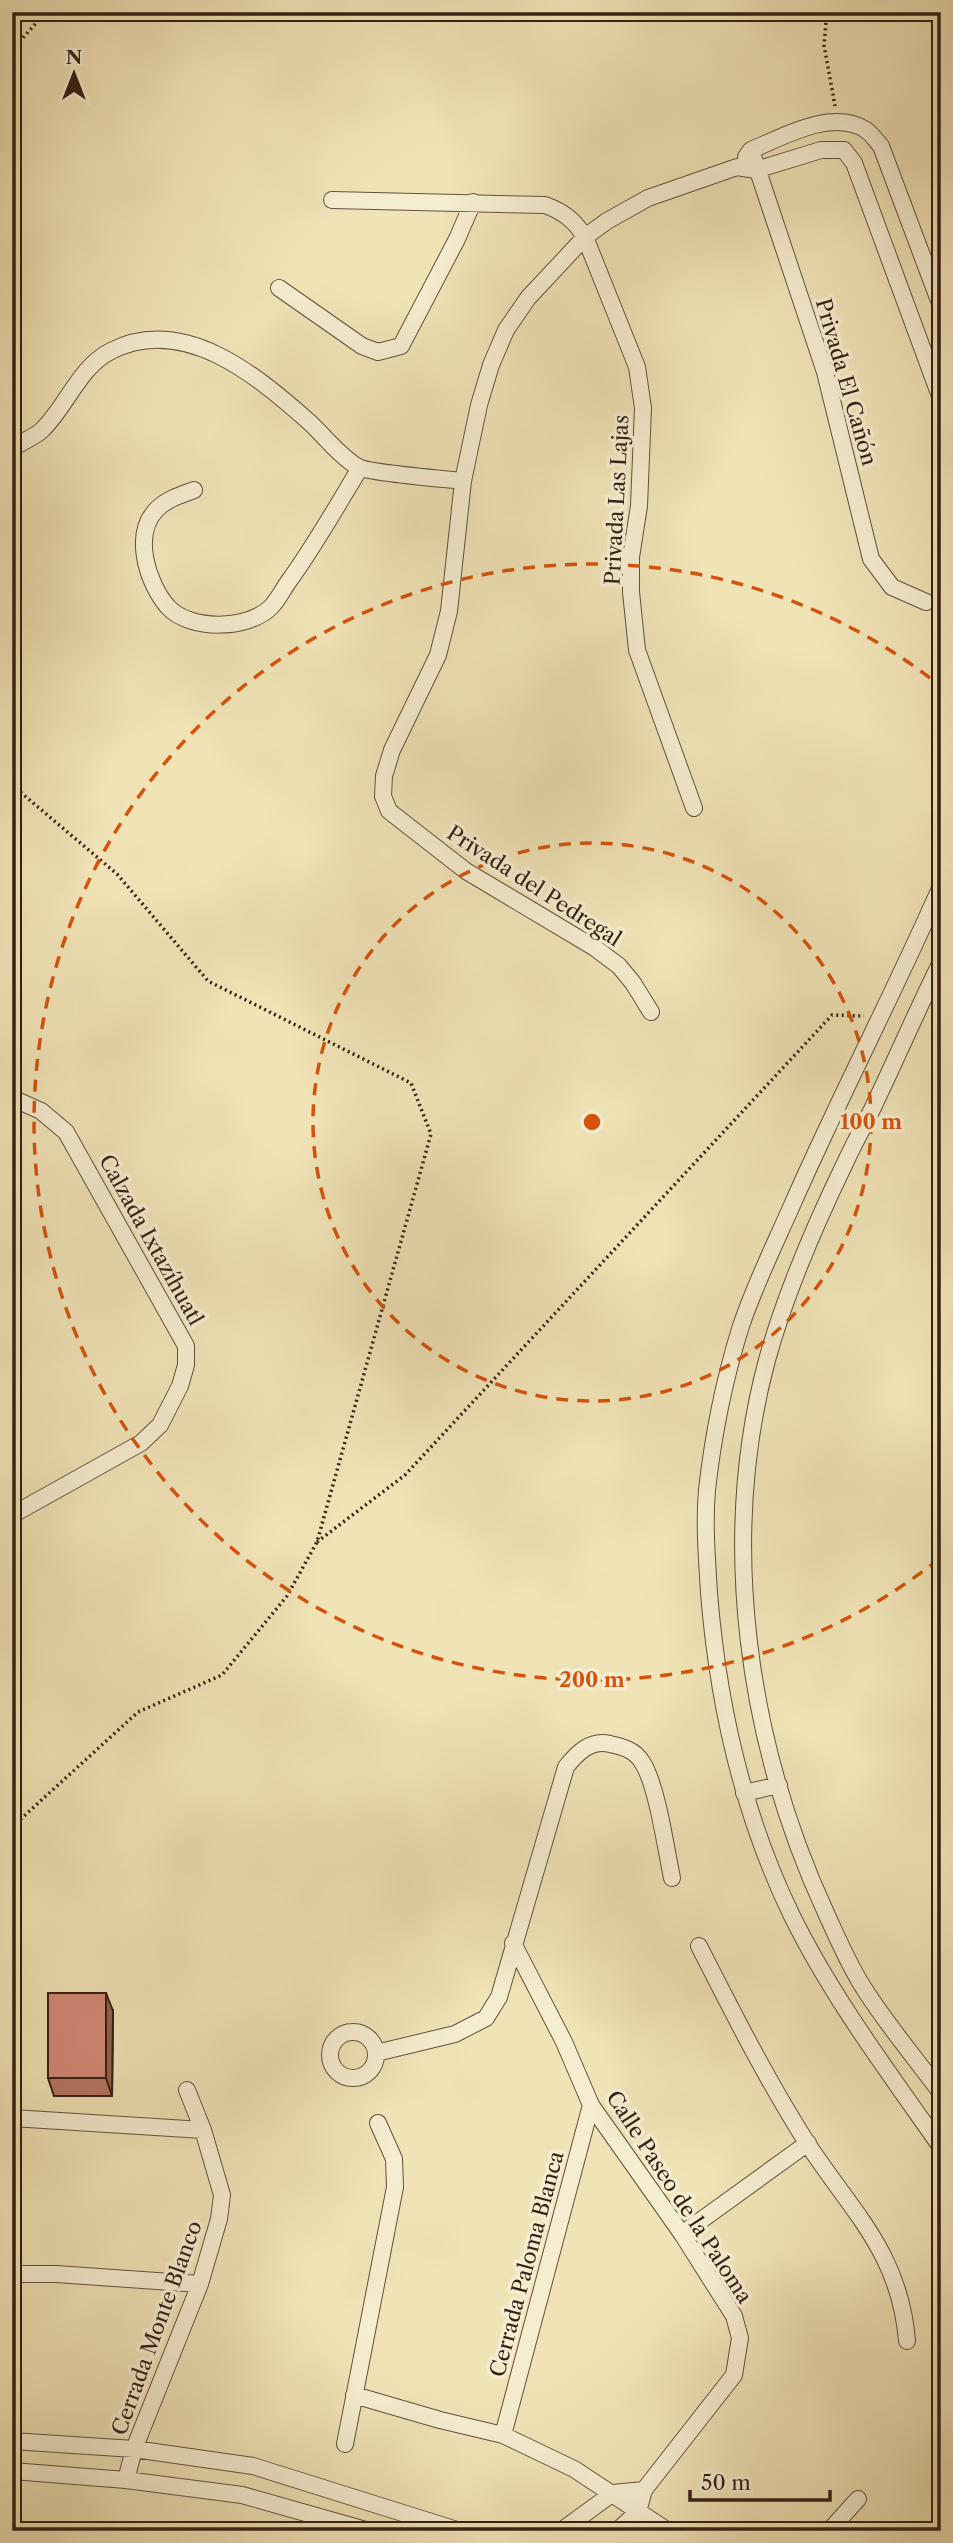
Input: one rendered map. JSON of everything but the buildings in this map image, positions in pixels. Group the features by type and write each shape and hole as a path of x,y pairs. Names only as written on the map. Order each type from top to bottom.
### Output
{"street":[{"path":"846,123 844,150 854,163 941,399"},
{"path":"737,167 751,150 799,130 846,123 869,131 881,146 941,306"},
{"name":"Privada El Cañón","path":"751,150 825,372 872,559 879,573 892,587 926,603"},
{"path":"737,167 756,170 821,150 844,150"},
{"name":"Privada del Pedregal","path":"651,1012 619,966 595,948 467,871 388,811 383,796 384,776 392,750 420,696 441,644 449,611 463,481 479,405 491,365 506,330 528,298 585,237 607,221 648,198 737,167"},
{"path":"332,200 545,205 572,219 585,237"},
{"path":"279,288 362,346 378,352 401,346 457,239 473,202"},
{"name":"Privada Las Lajas","path":"585,237 637,367 643,408 639,506 631,557 637,650 694,808"},
{"path":"20,444 40,432 59,411 80,377 108,352 133,341 163,339 225,357 307,419 359,468 463,481"},
{"path":"194,490 170,499 155,511 144,535 146,565 154,586 169,609 196,622 236,625 270,608 300,567 359,468"},
{"path":"941,886 811,1161 741,1328 730,1364 714,1442 707,1493 706,1551 713,1650 734,1757 744,1793 792,1916 839,1998 941,2147"},
{"path":"941,962 827,1200 797,1270 767,1361 750,1438 744,1485 743,1524 750,1658 761,1719 805,1864 834,1931 864,1989 941,2093"},
{"name":"Calzada Ixtazíhuatl","path":"12,1098 41,1111 66,1132 186,1346 186,1365 180,1386 160,1425 141,1443 12,1515"},
{"path":"376,2053 455,2034 486,2018 499,1997 566,1767 578,1751 602,1741 628,1748 642,1761 650,1779 672,1878"},
{"path":"744,1793 779,1785"},
{"name":"Calle Paseo de la Paloma","path":"513,1943 564,2042 591,2105 682,2234 734,2316 740,2338 734,2375 644,2490"},
{"path":"699,1946 743,2033 808,2143 875,2237 899,2296 907,2341"},
{"name":"Cerrada Monte Blanco","path":"126,2480 134,2449 200,2284 219,2219 222,2195 203,2130 187,2090"},
{"name":"Cerrada Paloma Blanca","path":"503,2435 591,2105"},
{"path":"12,2118 203,2130"},
{"path":"345,2444 395,2187 394,2159 378,2123"},
{"path":"682,2234 808,2143"},
{"path":"12,2274 56,2274 200,2284"},
{"path":"354,2395 503,2435 574,2469 668,2531"},
{"path":"12,2441 134,2449 253,2466 460,2531"},
{"path":"12,2471 126,2480 242,2495 369,2531"},
{"path":"561,2531 613,2493 644,2490 638,2512 617,2531"},
{"path":"829,2531 858,2499"}],"path":[{"path":"12,50 46,12"},
{"path":"827,12 824,45 846,123"},
{"path":"12,785 117,874 208,981 411,1083 431,1134 317,1542 287,1596 222,1675 138,1712 12,1827"},
{"path":"317,1542 405,1475 832,1015 880,1017"}]}
